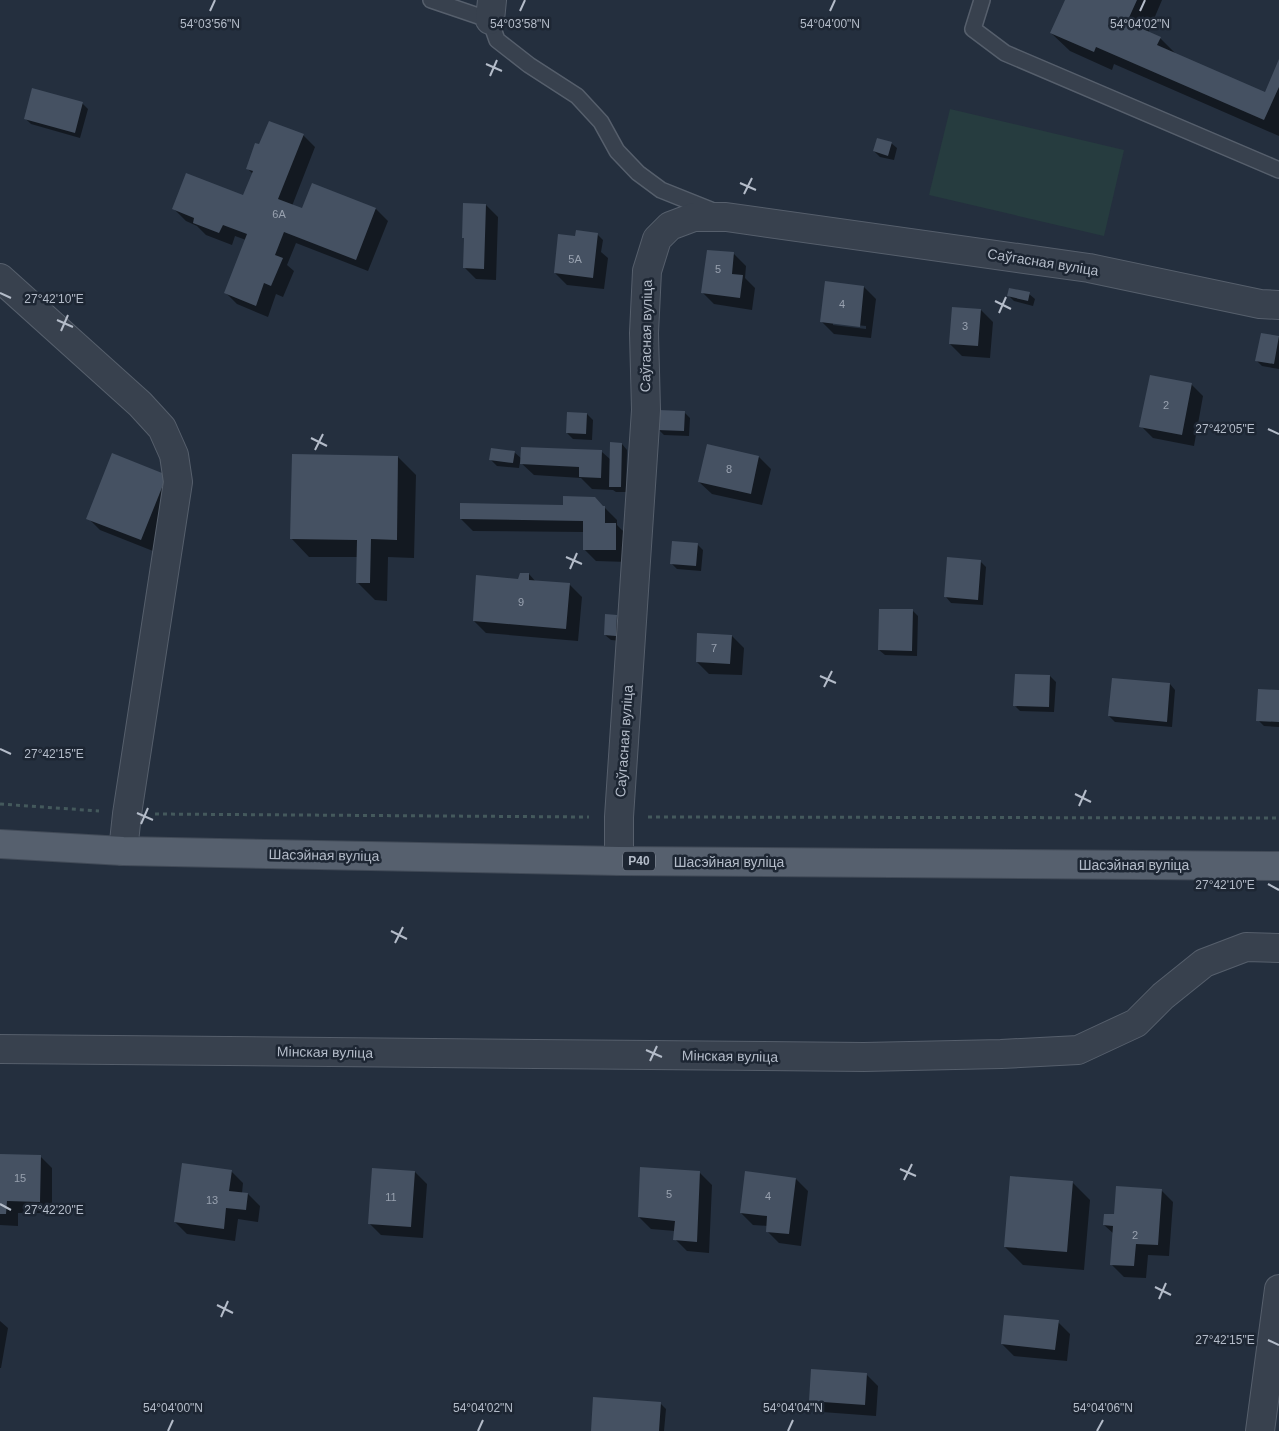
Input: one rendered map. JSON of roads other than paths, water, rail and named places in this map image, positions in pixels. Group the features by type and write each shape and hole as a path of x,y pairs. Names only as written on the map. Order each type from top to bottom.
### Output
{"main road":[{"name":"Шасэйная вуліца","path":"0,844 123,851 619,861 1279,866"}],"street":[{"name":"Саўгасная вуліца","path":"619,861 619,817 646,410 644,333 647,271 657,239 670,226 694,217 726,217 1089,268 1260,304 1279,305"},
{"path":"0,278 140,404 162,428 174,455 178,482 123,851"},
{"name":"Мінская вуліца","path":"0,1049 864,1057 1078,1050 1136,1023 1163,996 1204,963 1246,947 1279,948"},
{"path":"1260,1431 1279,1289"}],"lane":[{"path":"430,0 491,10 497,40 529,65 577,96 601,122 617,151 638,173 661,190 726,217"},
{"path":"982,0 973,29 1005,53 1279,170"}]}
